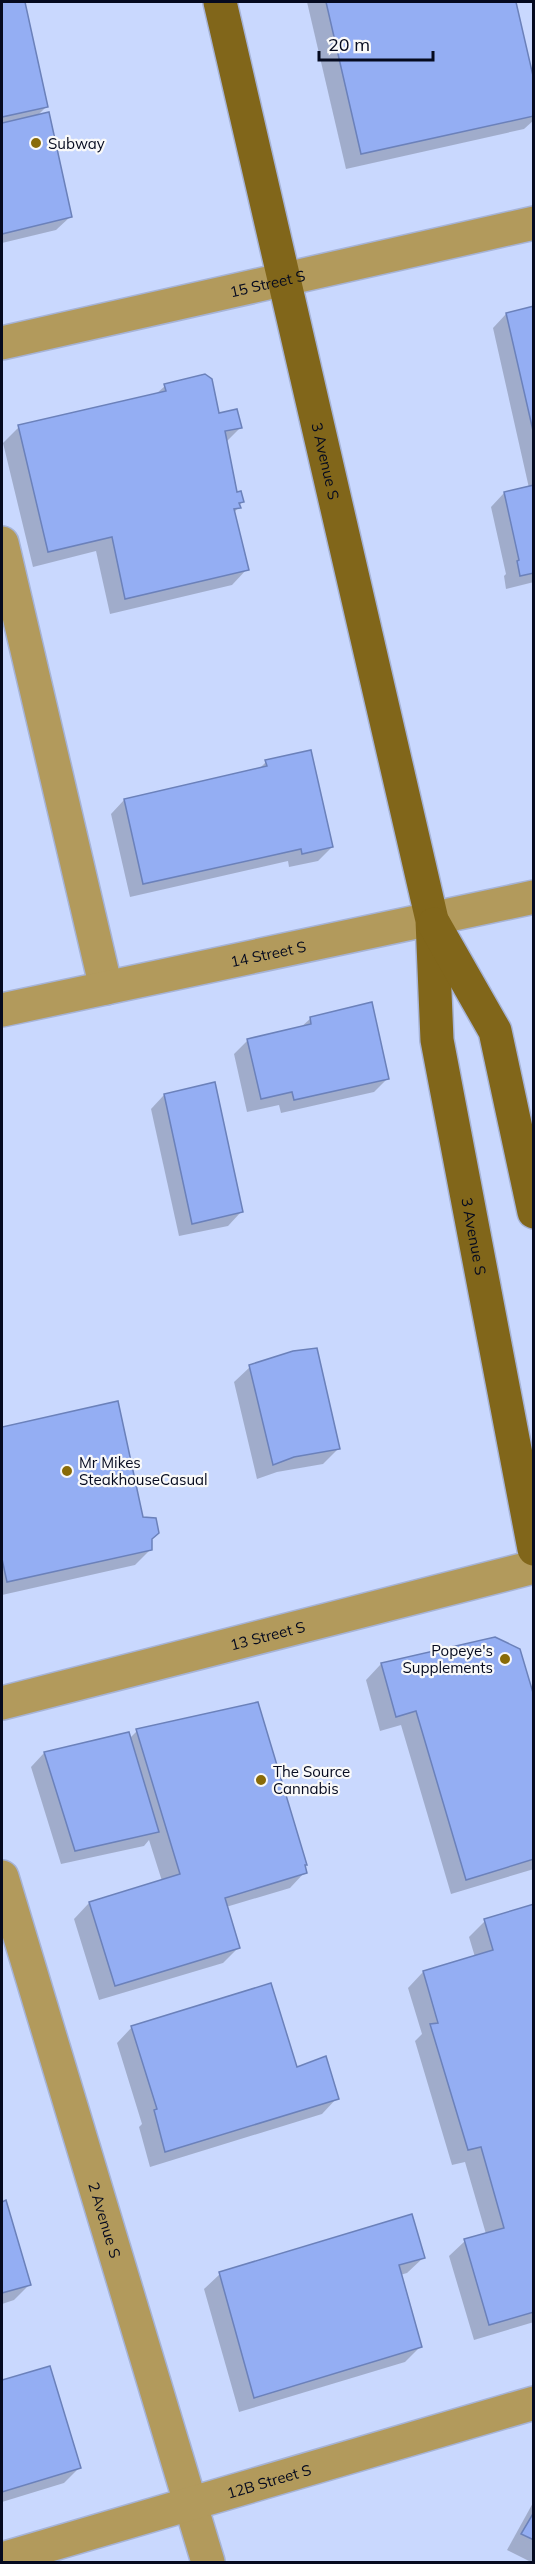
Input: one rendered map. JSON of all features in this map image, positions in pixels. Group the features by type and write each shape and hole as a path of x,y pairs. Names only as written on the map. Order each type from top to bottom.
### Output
{"main road":[{"name":"3 Avenue S","path":"220,2 432,920 437,1040 534,1549"},
{"name":"3 Avenue S","path":"432,920 495,1031 534,1212"}],"street":[{"name":"15 Street S","path":"2,343 534,223"},
{"path":"2,543 106,988"},
{"name":"14 Street S","path":"2,1010 534,897"},
{"name":"13 Street S","path":"2,1702 534,1567"},
{"name":"2 Avenue S","path":"2,1877 208,2562"},
{"name":"12B Street S","path":"2,2559 534,2403"}],"building":[{"path":"2,2 25,2 48,107 2,117"},
{"path":"326,2 516,2 534,80 534,116 361,154"},
{"path":"49,112 72,217 2,234 2,123"},
{"path":"534,306 534,435 506,313"},
{"path":"205,374 212,379 219,413 237,409 242,428 225,431 237,492 241,491 244,502 239,503 241,508 234,509 249,570 125,599 112,537 48,552 18,425 166,391 164,384"},
{"path":"534,485 534,573 520,576 517,561 519,560 504,492"},
{"path":"311,750 333,847 302,854 301,849 143,884 124,799 267,766 265,760"},
{"path":"372,1002 389,1079 294,1100 292,1092 261,1099 247,1039 311,1024 310,1017"},
{"path":"215,1082 243,1212 192,1224 164,1094"},
{"path":"317,1348 340,1449 294,1457 273,1465 249,1365 293,1351"},
{"name":"Mr Mikes SteakhouseCasual","path":"118,1401 143,1517 156,1518 159,1533 152,1539 152,1550 7,1582 2,1559 2,1427"},
{"path":"495,1637 520,1649 534,1696 534,1859 466,1880 416,1711 396,1717 381,1663"},
{"path":"258,1702 307,1865 305,1865 307,1873 225,1898 240,1948 115,1986 89,1902 180,1874 136,1729"},
{"path":"129,1732 159,1832 75,1851 44,1752"},
{"path":"534,1904 534,2312 489,2325 464,2239 504,2228 481,2147 468,2150 430,2024 438,2023 423,1971 493,1950 484,1919"},
{"path":"271,1983 297,2067 326,2056 339,2099 165,2152 154,2110 157,2109 131,2026"},
{"path":"6,2200 31,2285 2,2293 2,2202"},
{"path":"412,2214 425,2258 399,2265 422,2347 254,2398 219,2272"},
{"path":"50,2366 81,2468 2,2492 2,2380"},
{"path":"534,2512 534,2540 521,2534"}],"place":[{"name":"Subway","path":"36,143"},
{"name":"Mr Mikes SteakhouseCasual","path":"67,1471"},
{"name":"Popeye's Supplements","path":"505,1659"},
{"name":"The Source Cannabis","path":"261,1780"}]}
